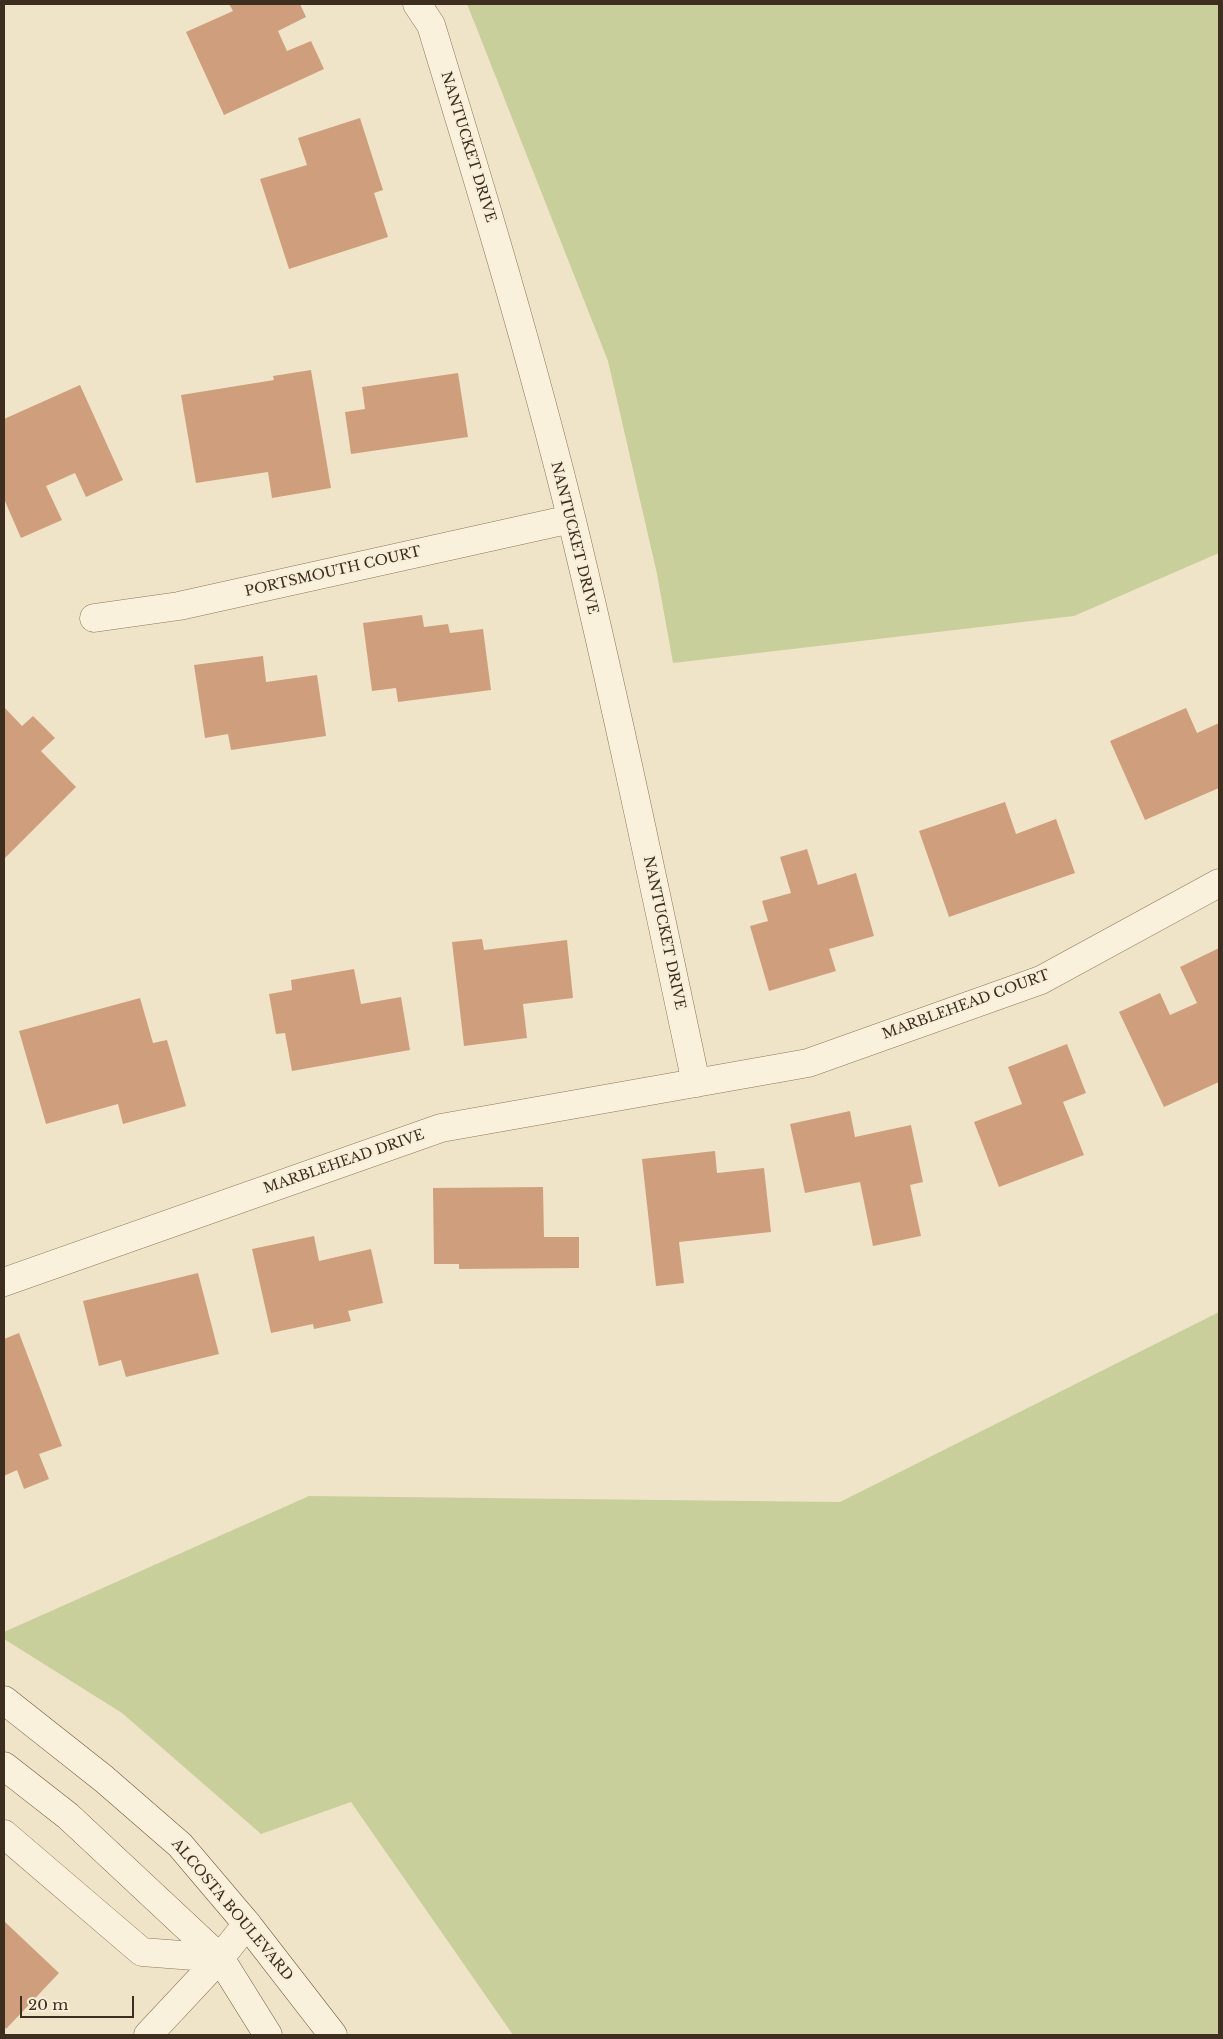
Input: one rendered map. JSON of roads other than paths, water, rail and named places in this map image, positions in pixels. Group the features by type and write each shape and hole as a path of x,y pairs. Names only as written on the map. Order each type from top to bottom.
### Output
{"street":[{"name":"NANTUCKET DRIVE","path":"417,4 431,25 501,258 571,519 628,763 696,1083"},
{"name":"PORTSMOUTH COURT","path":"94,618 179,606 571,519"},
{"name":"MARBLEHEAD COURT","path":"696,1083 808,1063 1040,980 1219,883"},
{"name":"MARBLEHEAD DRIVE","path":"4,1282 441,1128 696,1083"},
{"name":"ALCOSTA BOULEVARD","path":"4,1700 104,1779 180,1845 247,1924 333,2035"},
{"path":"4,1766 68,1816 220,1958 268,2035"},
{"path":"4,1834 142,1952 220,1958"},
{"path":"148,2035 220,1958 247,1924"}]}
